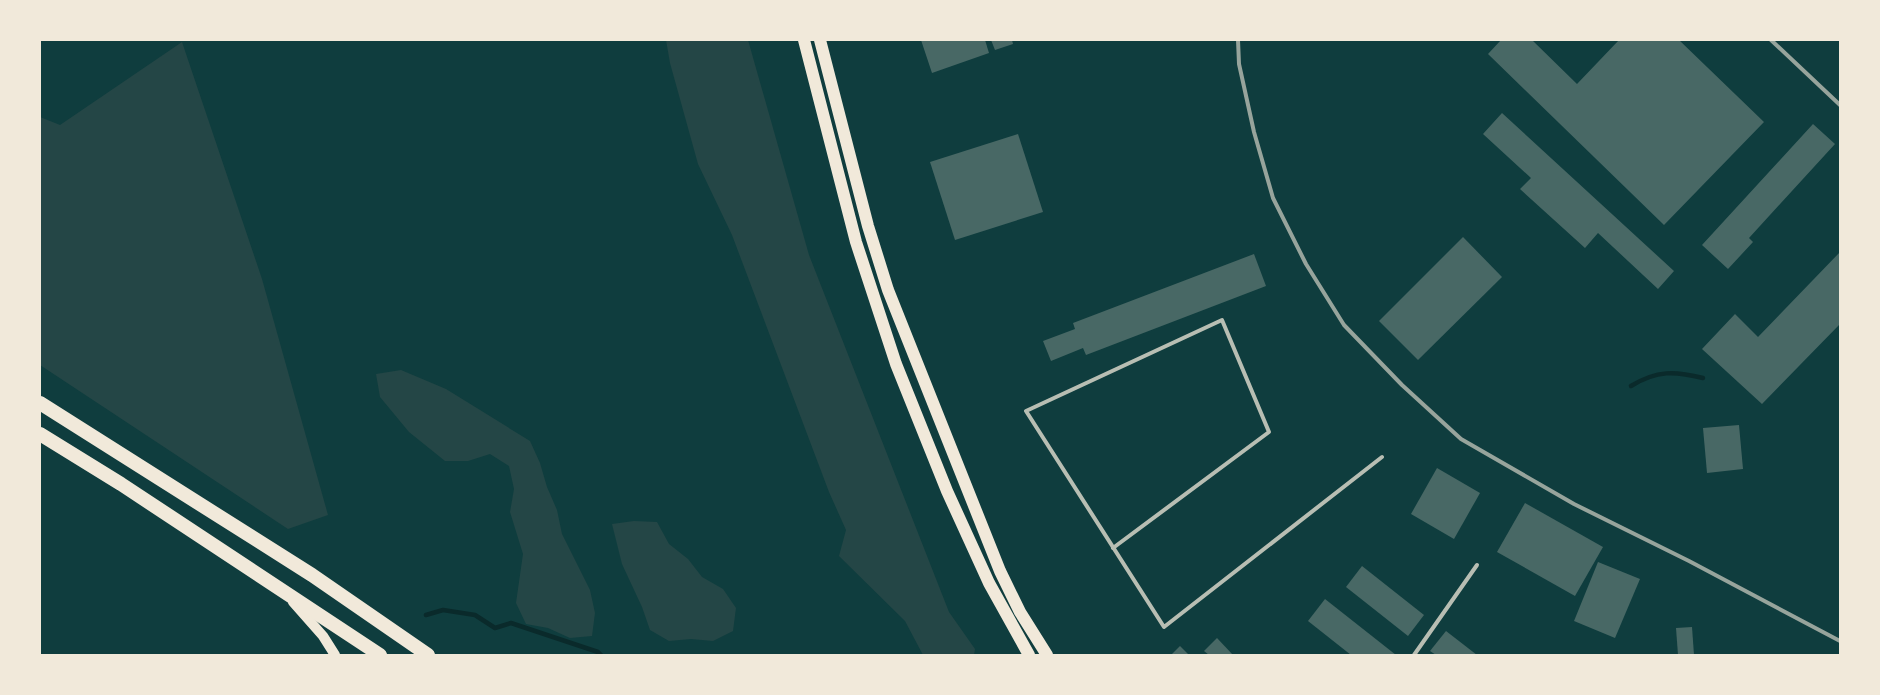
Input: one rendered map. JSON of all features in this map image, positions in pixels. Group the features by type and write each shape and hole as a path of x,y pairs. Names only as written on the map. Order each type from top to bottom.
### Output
{"highway":[{"path":"40,403 312,576 428,655"},
{"path":"40,434 121,484 380,655"}],"main road":[{"path":"804,40 856,242 896,364 950,500 989,583 1029,655"},
{"path":"820,40 868,226 888,290 1000,571 1020,612 1047,655"},
{"path":"278,587 323,636 335,655"}],"lane":[{"path":"1113,548 1269,432 1222,320 1026,412 1113,548 1164,627 1382,457"},
{"path":"1414,655 1477,565"}],"shaded area":[{"path":"666,40 748,40 809,255 949,612 975,649 974,655 923,655 905,621 839,556 846,530 829,492 732,235 698,164 670,63"},
{"path":"182,42 262,279 328,515 288,529 40,365 40,117 60,125"},
{"path":"401,370 446,389 530,441 557,510 562,534 590,590 595,613 592,636 570,638 548,628 526,624 516,603 523,554 510,512 514,489 509,466 490,454 468,461 445,461 409,432 380,397 376,374"},
{"path":"634,521 657,522 669,544 688,559 702,577 723,589 736,608 733,631 713,641 691,639 669,641 650,630 642,607 622,564 612,524"}],"building":[{"path":"921,40 985,40 989,53 932,73"},
{"path":"991,40 1012,40 1013,44 995,50"},
{"path":"1501,40 1532,40 1577,84 1619,40 1679,40 1764,122 1664,225 1488,54"},
{"path":"1502,113 1674,271 1658,289 1598,233 1585,248 1520,189 1531,178 1483,134"},
{"path":"1813,124 1835,144 1749,238 1753,242 1728,269 1702,245"},
{"path":"1018,134 1043,212 955,240 930,162"},
{"path":"1463,237 1502,277 1418,360 1379,321"},
{"path":"1840,252 1840,324 1762,404 1702,349 1735,314 1758,337"},
{"path":"1254,254 1266,286 1086,355 1083,348 1051,361 1043,341 1075,329 1073,323"},
{"path":"1739,425 1743,469 1707,473 1703,428"},
{"path":"1437,468 1480,493 1454,539 1411,514"},
{"path":"1525,503 1603,547 1575,596 1497,552"},
{"path":"1598,562 1640,579 1615,638 1574,621"},
{"path":"1362,566 1424,615 1408,636 1346,587"},
{"path":"1325,599 1396,655 1351,655 1308,621"},
{"path":"1692,627 1694,655 1678,655 1676,628"},
{"path":"1446,631 1477,655 1436,655 1430,651"},
{"path":"1217,638 1233,655 1209,655 1204,651"},
{"path":"1180,646 1189,655 1171,655"}],"waterway":[{"path":"1631,386 1649,377 1666,373 1703,378"},
{"path":"426,615 443,610 475,615 495,628 511,623 598,652 601,655"}],"railway":[{"path":"1238,40 1239,64 1254,132 1273,198 1306,264 1344,325 1402,385 1461,439 1574,504 1689,561 1840,641"},
{"path":"1771,40 1840,105"}]}
